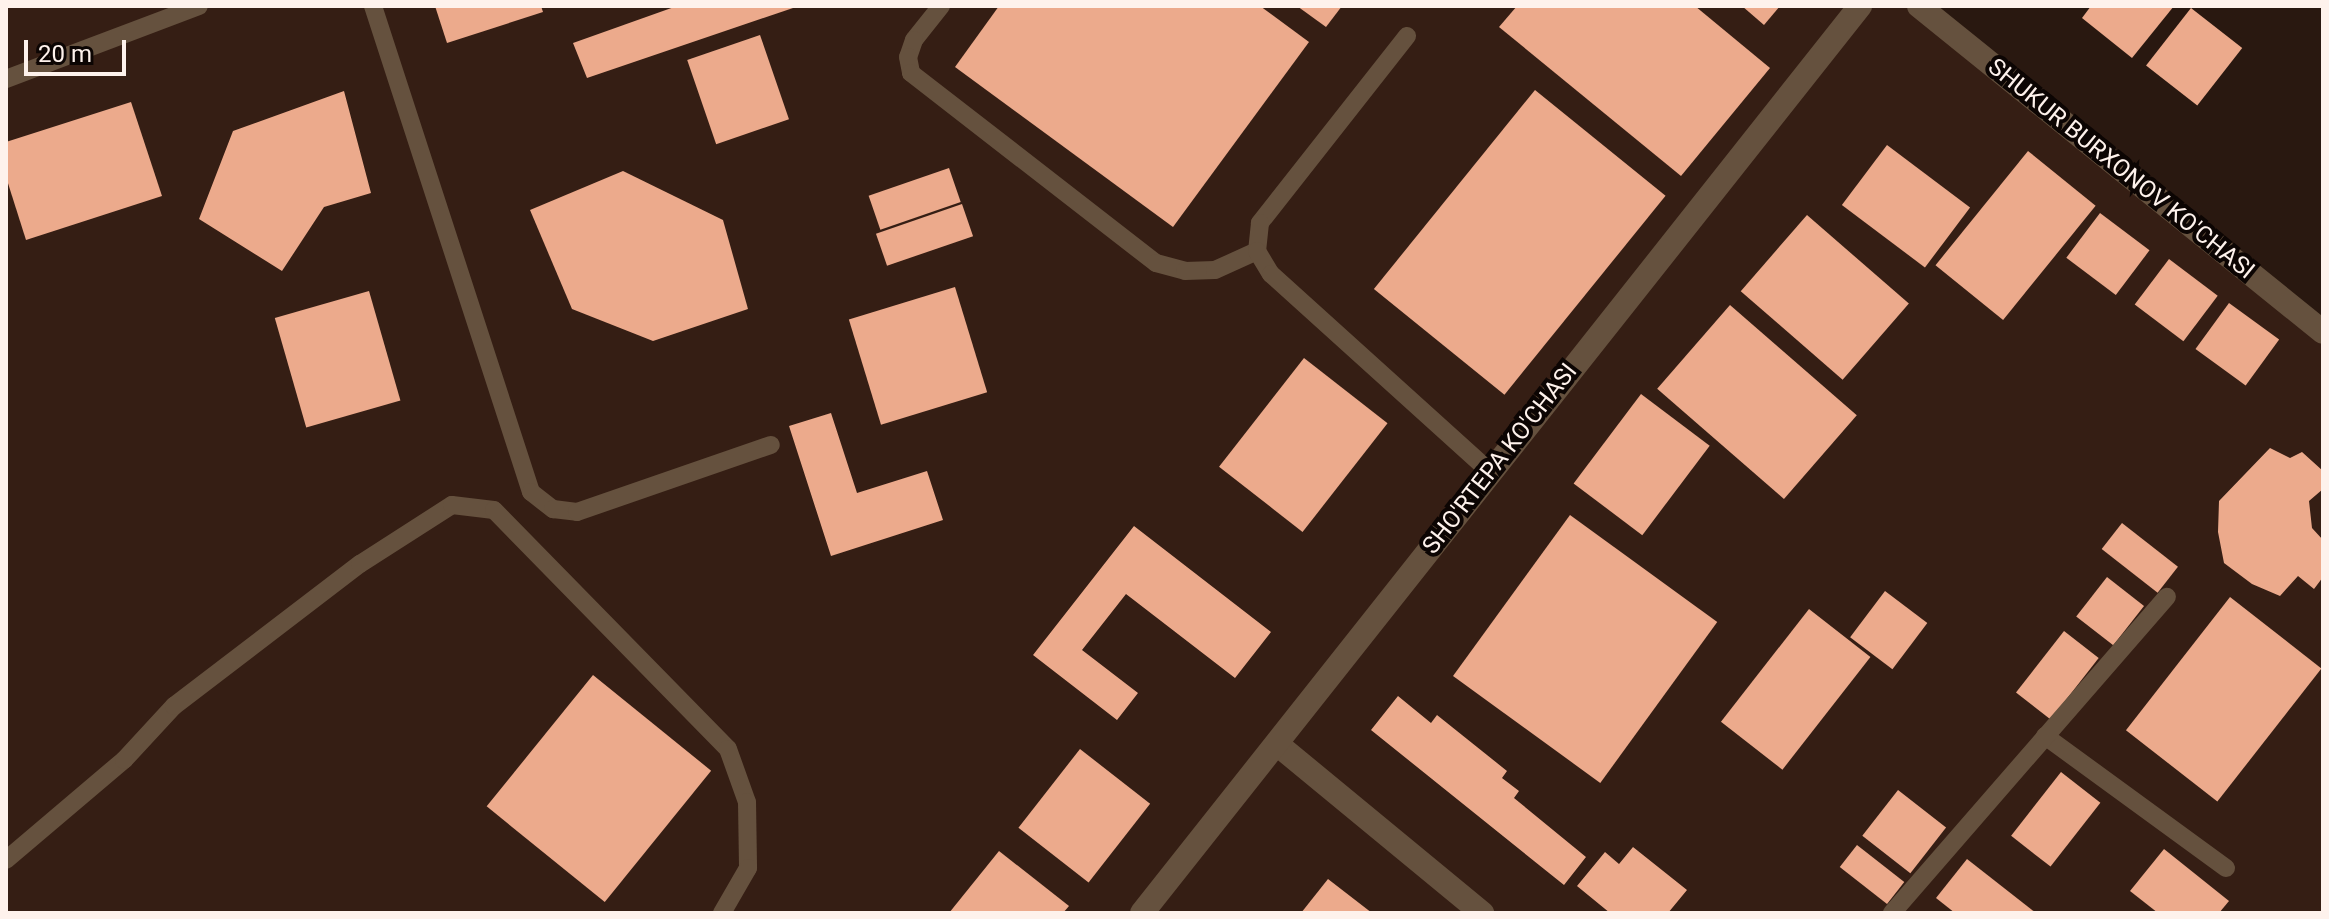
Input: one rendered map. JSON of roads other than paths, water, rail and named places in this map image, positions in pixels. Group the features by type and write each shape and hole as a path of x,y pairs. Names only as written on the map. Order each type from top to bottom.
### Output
{"street":[{"name":"SHO'RTEPA KO'CHASI","path":"1142,913 1860,6"},
{"name":"SHUKUR BURXONOV KO'CHASI","path":"1919,6 2323,332"},
{"path":"1277,744 1482,913"}],"lane":[{"path":"6,79 199,6"},
{"path":"373,6 531,492 553,509 577,512 771,445"},
{"path":"941,6 914,40 908,57 911,73 1156,263 1185,271 1215,270 1257,251"},
{"path":"1407,36 1260,223 1257,251 1271,274 1490,472"},
{"path":"6,860 124,760 174,706 360,564 452,505 494,510 728,749 747,802 748,868 722,913"},
{"path":"1892,913 2167,597"},
{"path":"2045,736 2226,868"}]}
